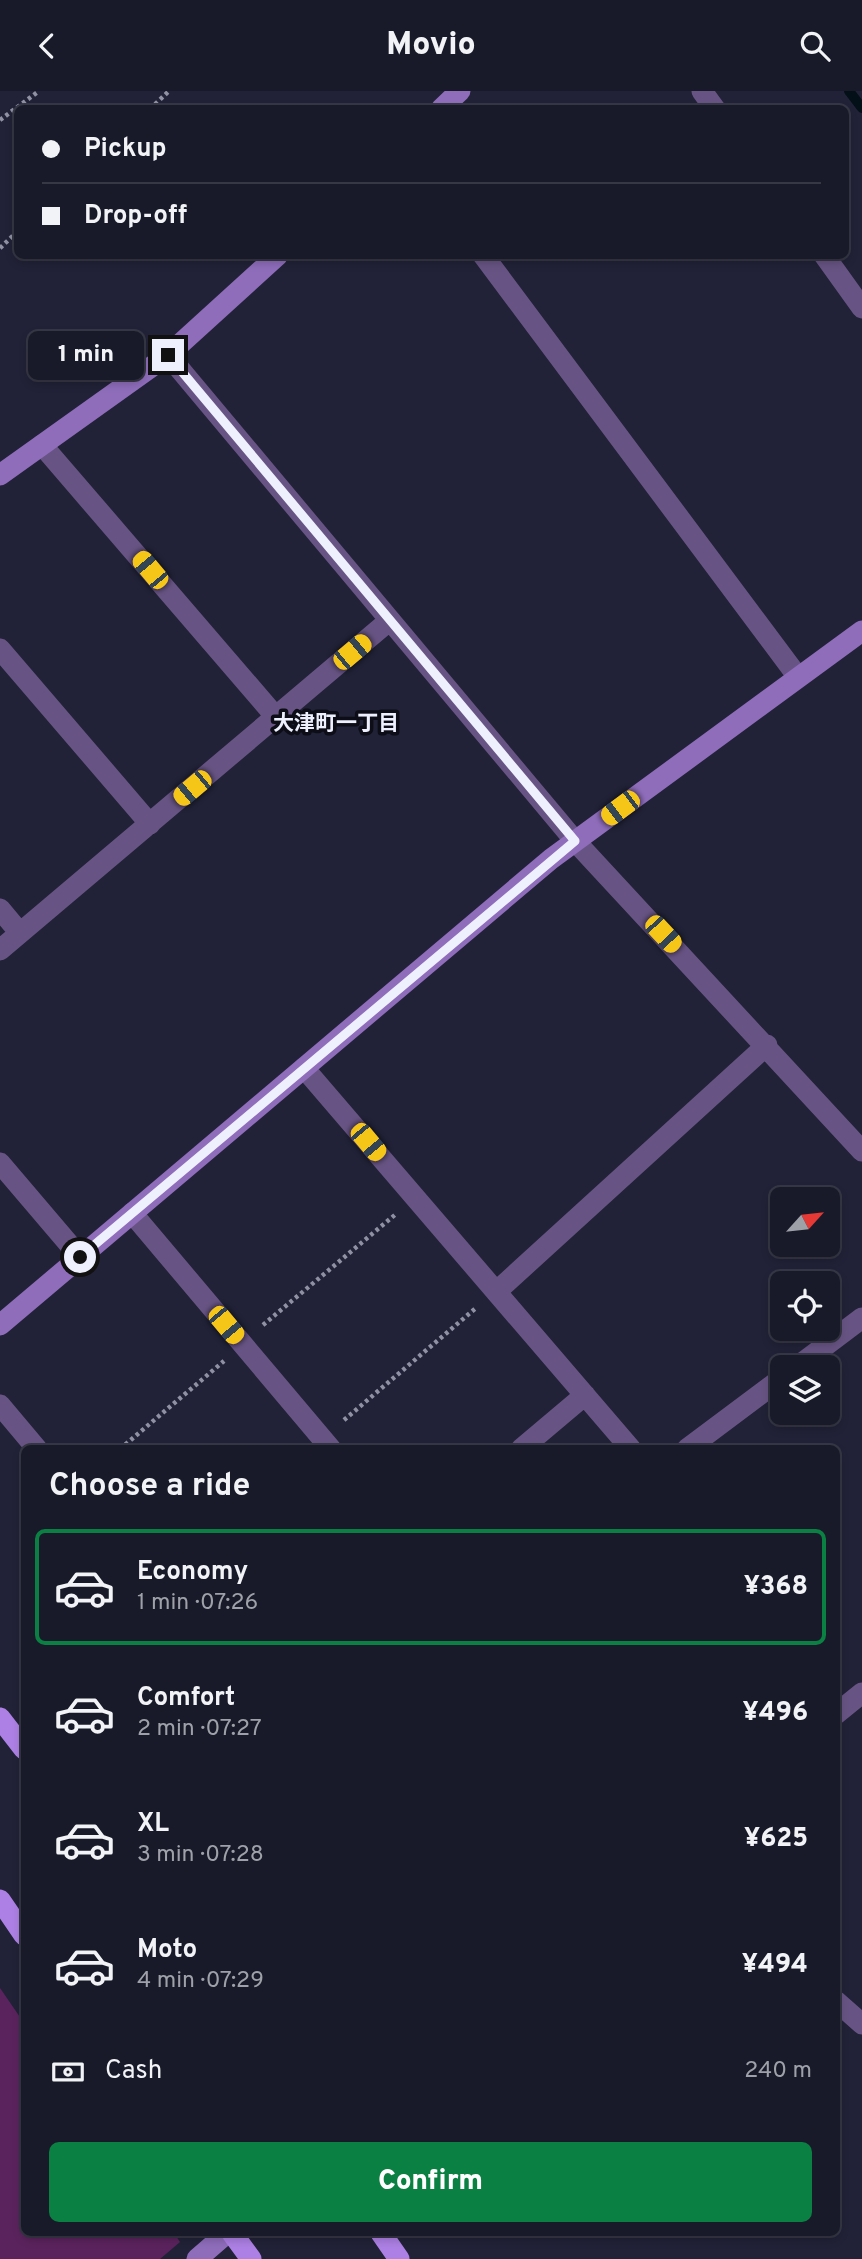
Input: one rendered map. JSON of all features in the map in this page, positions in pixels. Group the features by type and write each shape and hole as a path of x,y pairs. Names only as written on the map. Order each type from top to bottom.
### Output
{"main road":[{"path":"0,1718 21,1745"},
{"path":"0,1900 21,1931"},
{"path":"232,2236 251,2259"},
{"path":"383,2236 399,2259"}],"street":[{"path":"445,105 460,91"},
{"path":"0,475 168,355 274,259"},
{"path":"486,259 798,677"},
{"path":"827,259 862,308"},
{"path":"168,355 575,841 767,1045 862,1151"},
{"path":"43,445 275,717"},
{"path":"0,950 390,620"},
{"path":"0,1325 575,841 862,631"},
{"path":"0,649 150,824"},
{"path":"0,909 20,933"},
{"path":"496,1292 767,1045"},
{"path":"304,1068 628,1445"},
{"path":"0,1163 80,1257"},
{"path":"132,1213 325,1445"},
{"path":"813,1355 862,1318"},
{"path":"692,1445 770,1387"},
{"path":"526,1445 585,1395"},
{"path":"0,1405 34,1445"},
{"path":"840,2005 862,2024"},
{"path":"197,2259 226,2236"}],"path":[{"path":"20,105 39,91"},
{"path":"154,105 169,91"},
{"path":"0,248 14,235"},
{"path":"125,1445 415,1198"},
{"path":"327,1445 496,1292"}],"shaded area":[{"path":"0,1988 21,2019 21,2236 176,2236 180,2242 160,2259 0,2259"}],"waterway":[{"path":"849,91 862,108"}],"district":[{"name":"大津町一丁目","path":"336,724"}],"route":[{"path":"80,1257 530,876 575,841 168,355"}]}
